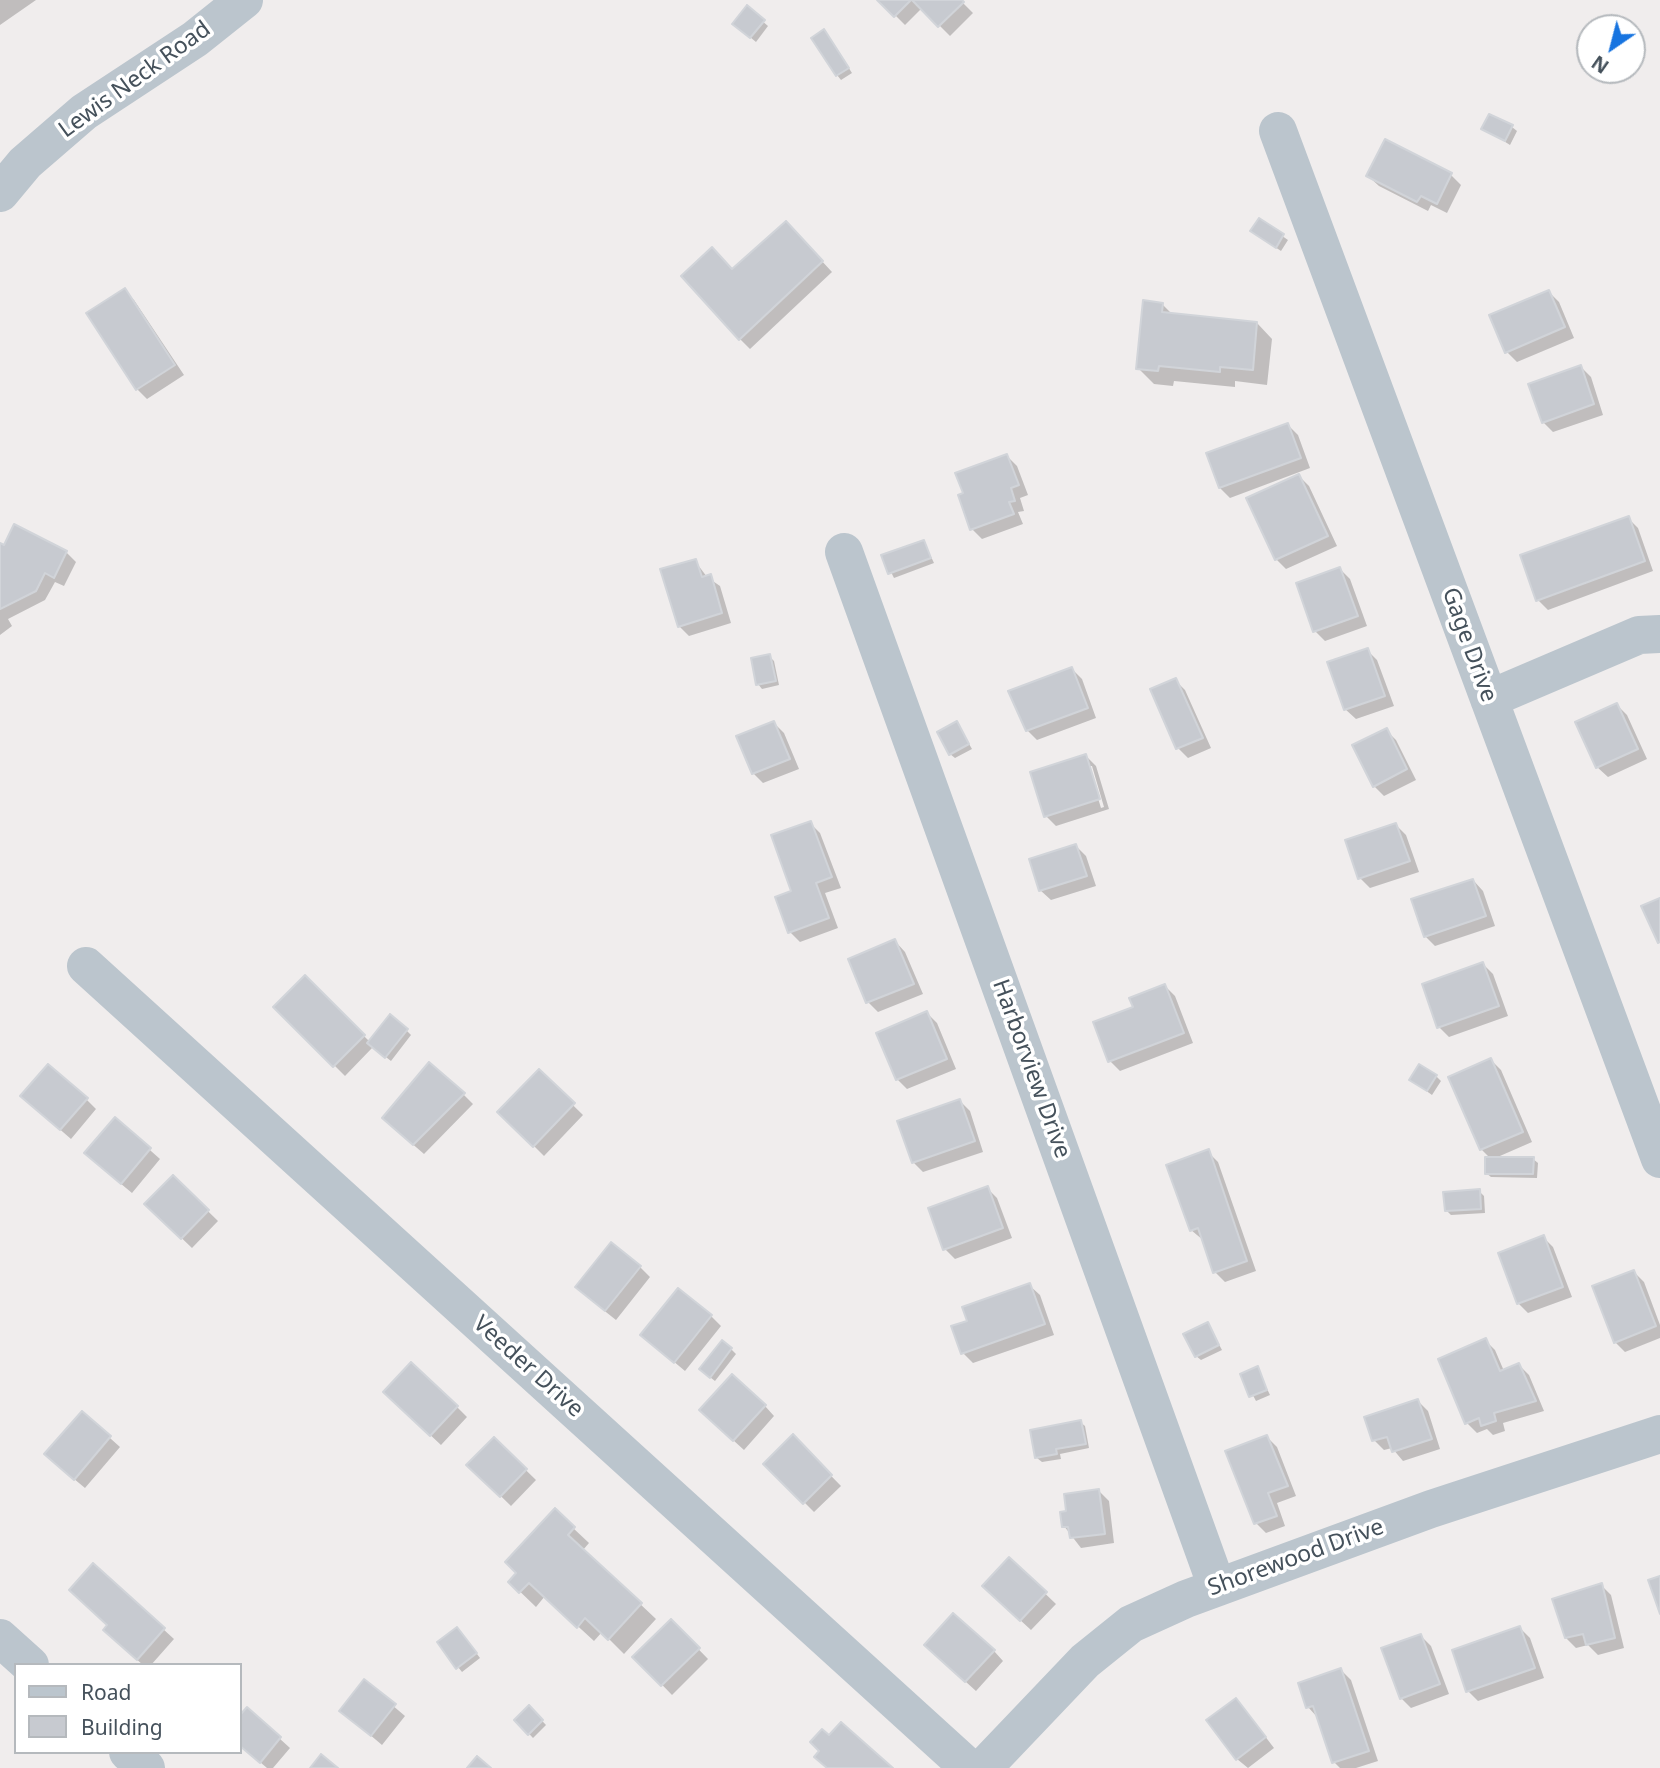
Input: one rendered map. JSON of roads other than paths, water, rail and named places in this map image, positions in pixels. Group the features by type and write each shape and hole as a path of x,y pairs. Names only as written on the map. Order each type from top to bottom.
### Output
{"street":[{"name":"Lewis Neck Road","path":"0,193 25,163 84,112 195,39 244,0"},
{"name":"Gage Drive","path":"1278,131 1660,1159"},
{"name":"Harborview Drive","path":"844,552 1217,1587"},
{"path":"1489,699 1627,640 1660,634"},
{"name":"Veeder Drive","path":"86,966 969,1768"},
{"name":"Shorewood Drive","path":"982,1768 1085,1661 1131,1624 1217,1587 1431,1509 1660,1434"},
{"path":"0,1637 28,1663"},
{"path":"130,1754 146,1768"}]}
